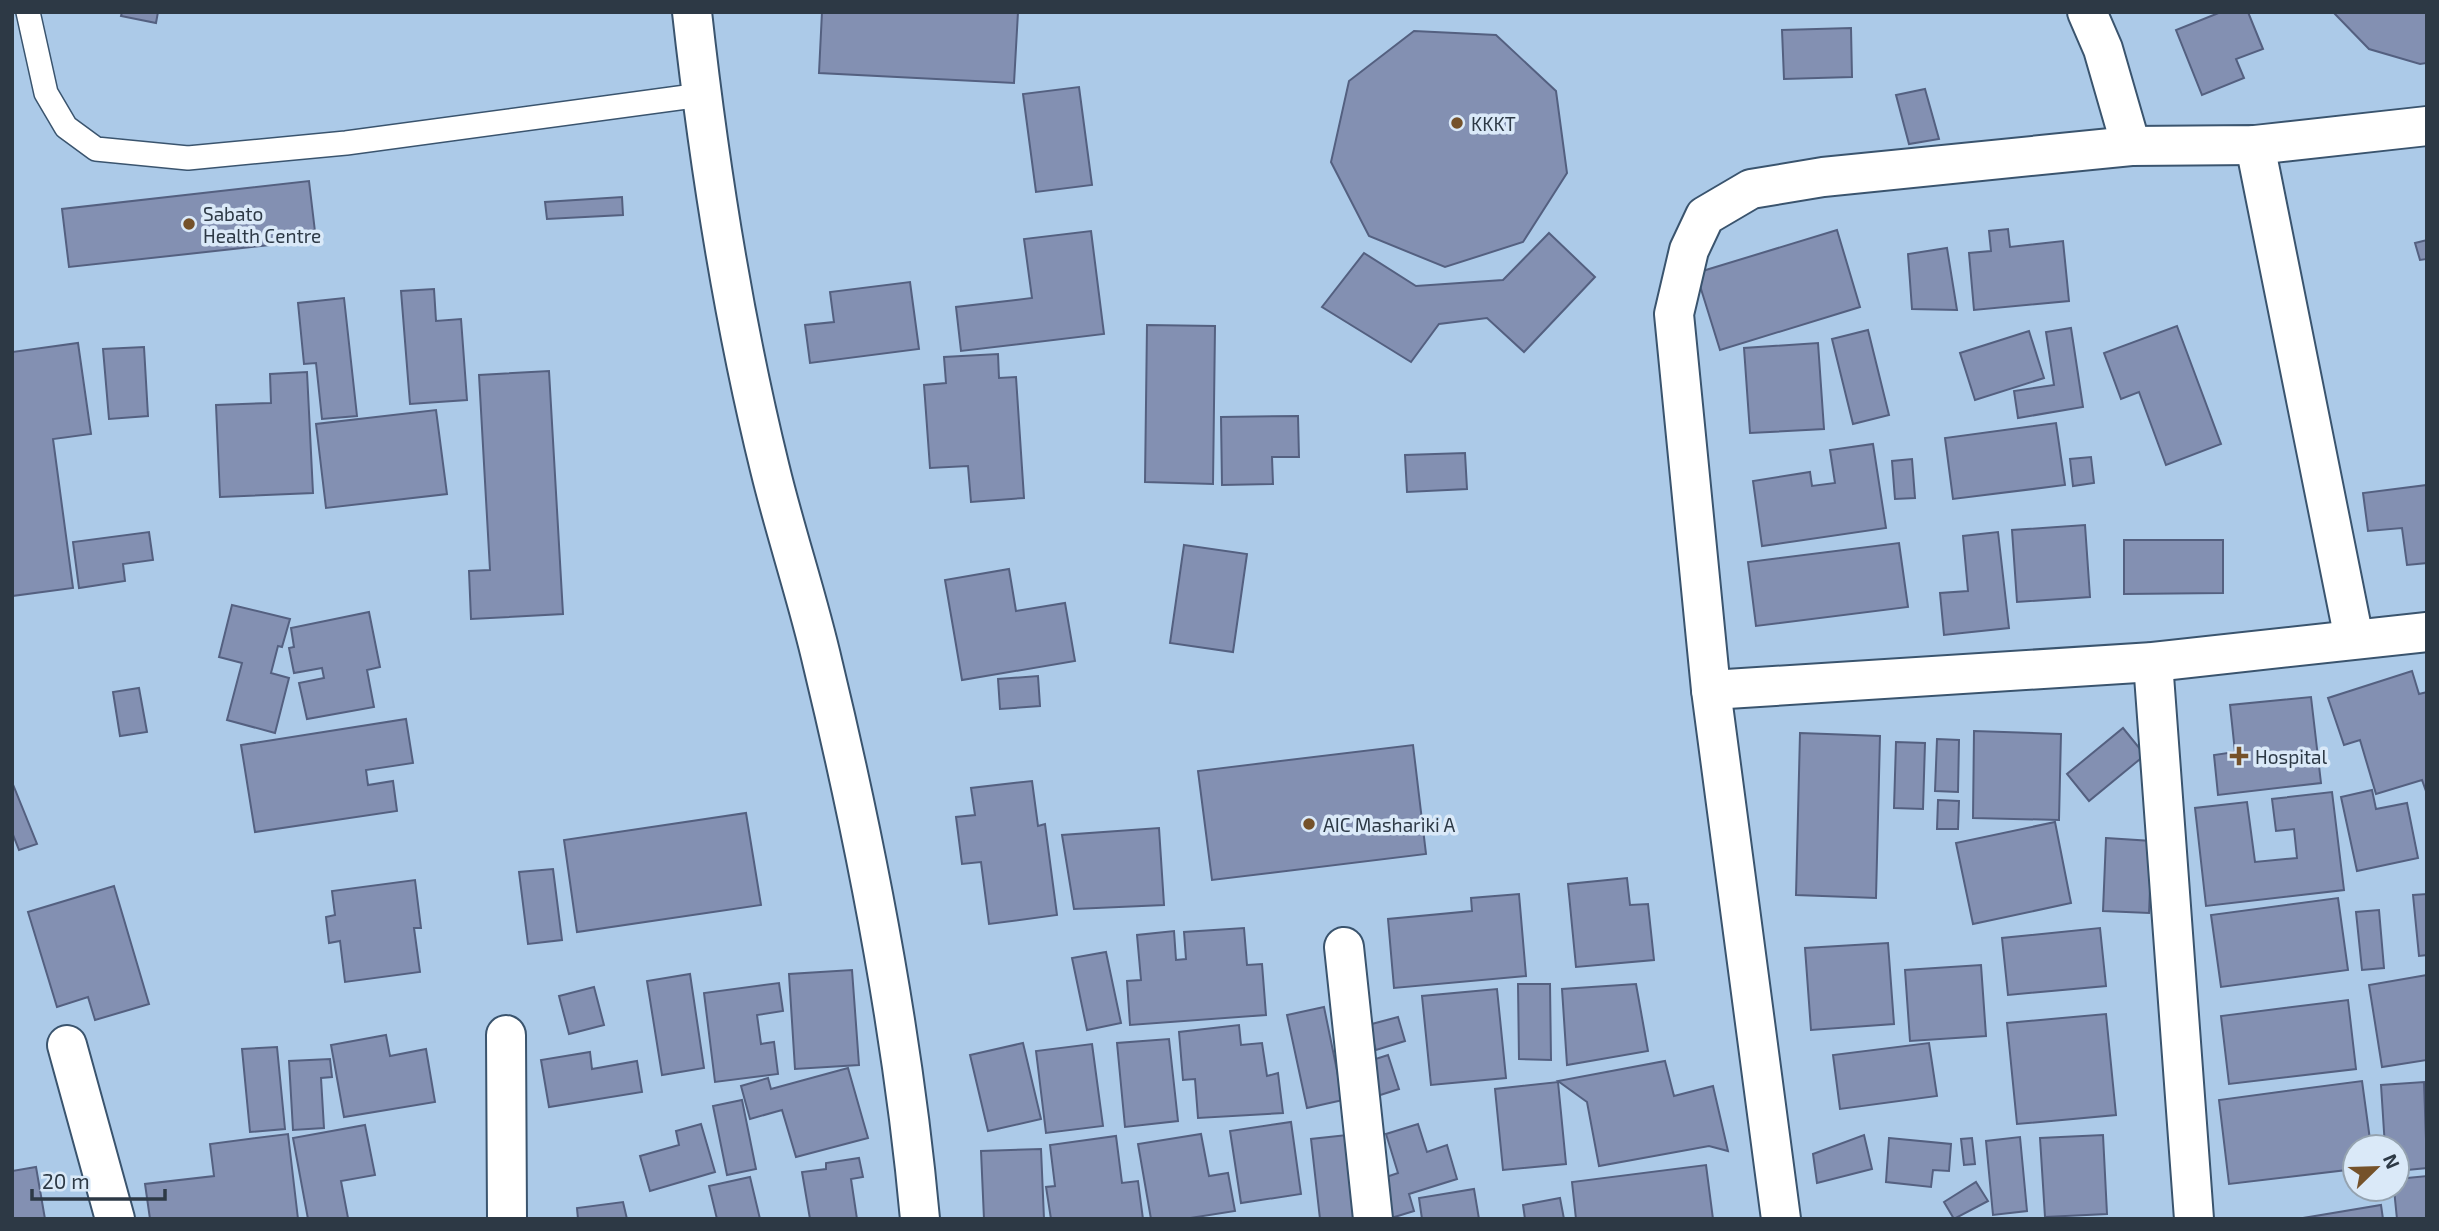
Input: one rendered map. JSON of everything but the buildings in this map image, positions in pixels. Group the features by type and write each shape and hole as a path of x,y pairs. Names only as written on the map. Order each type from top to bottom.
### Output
{"street":[{"path":"692,12 701,96 733,289 770,467 823,665 892,992 920,1219"},
{"path":"2087,12 2103,49 2131,146"},
{"path":"1781,1219 1711,690 1674,314 1689,250 1705,216 1751,189 1811,179 2131,146 2255,145 2427,126"},
{"path":"2255,145 2354,639"},
{"path":"1711,690 2152,662 2427,632"},
{"path":"2152,662 2194,1219"},
{"path":"1344,947 1373,1219"},
{"path":"506,1035 507,1219"},
{"path":"67,1045 115,1219"}],"lane":[{"path":"28,12 46,93 66,127 96,149 188,158 346,143 701,96"}],"place":[{"name":"KKKT","path":"1457,123"},
{"name":"Sabato Health Centre","path":"189,224"},
{"name":"Hospital","path":"2239,756"},
{"name":"AIC Mashariki A","path":"1309,824"}]}
